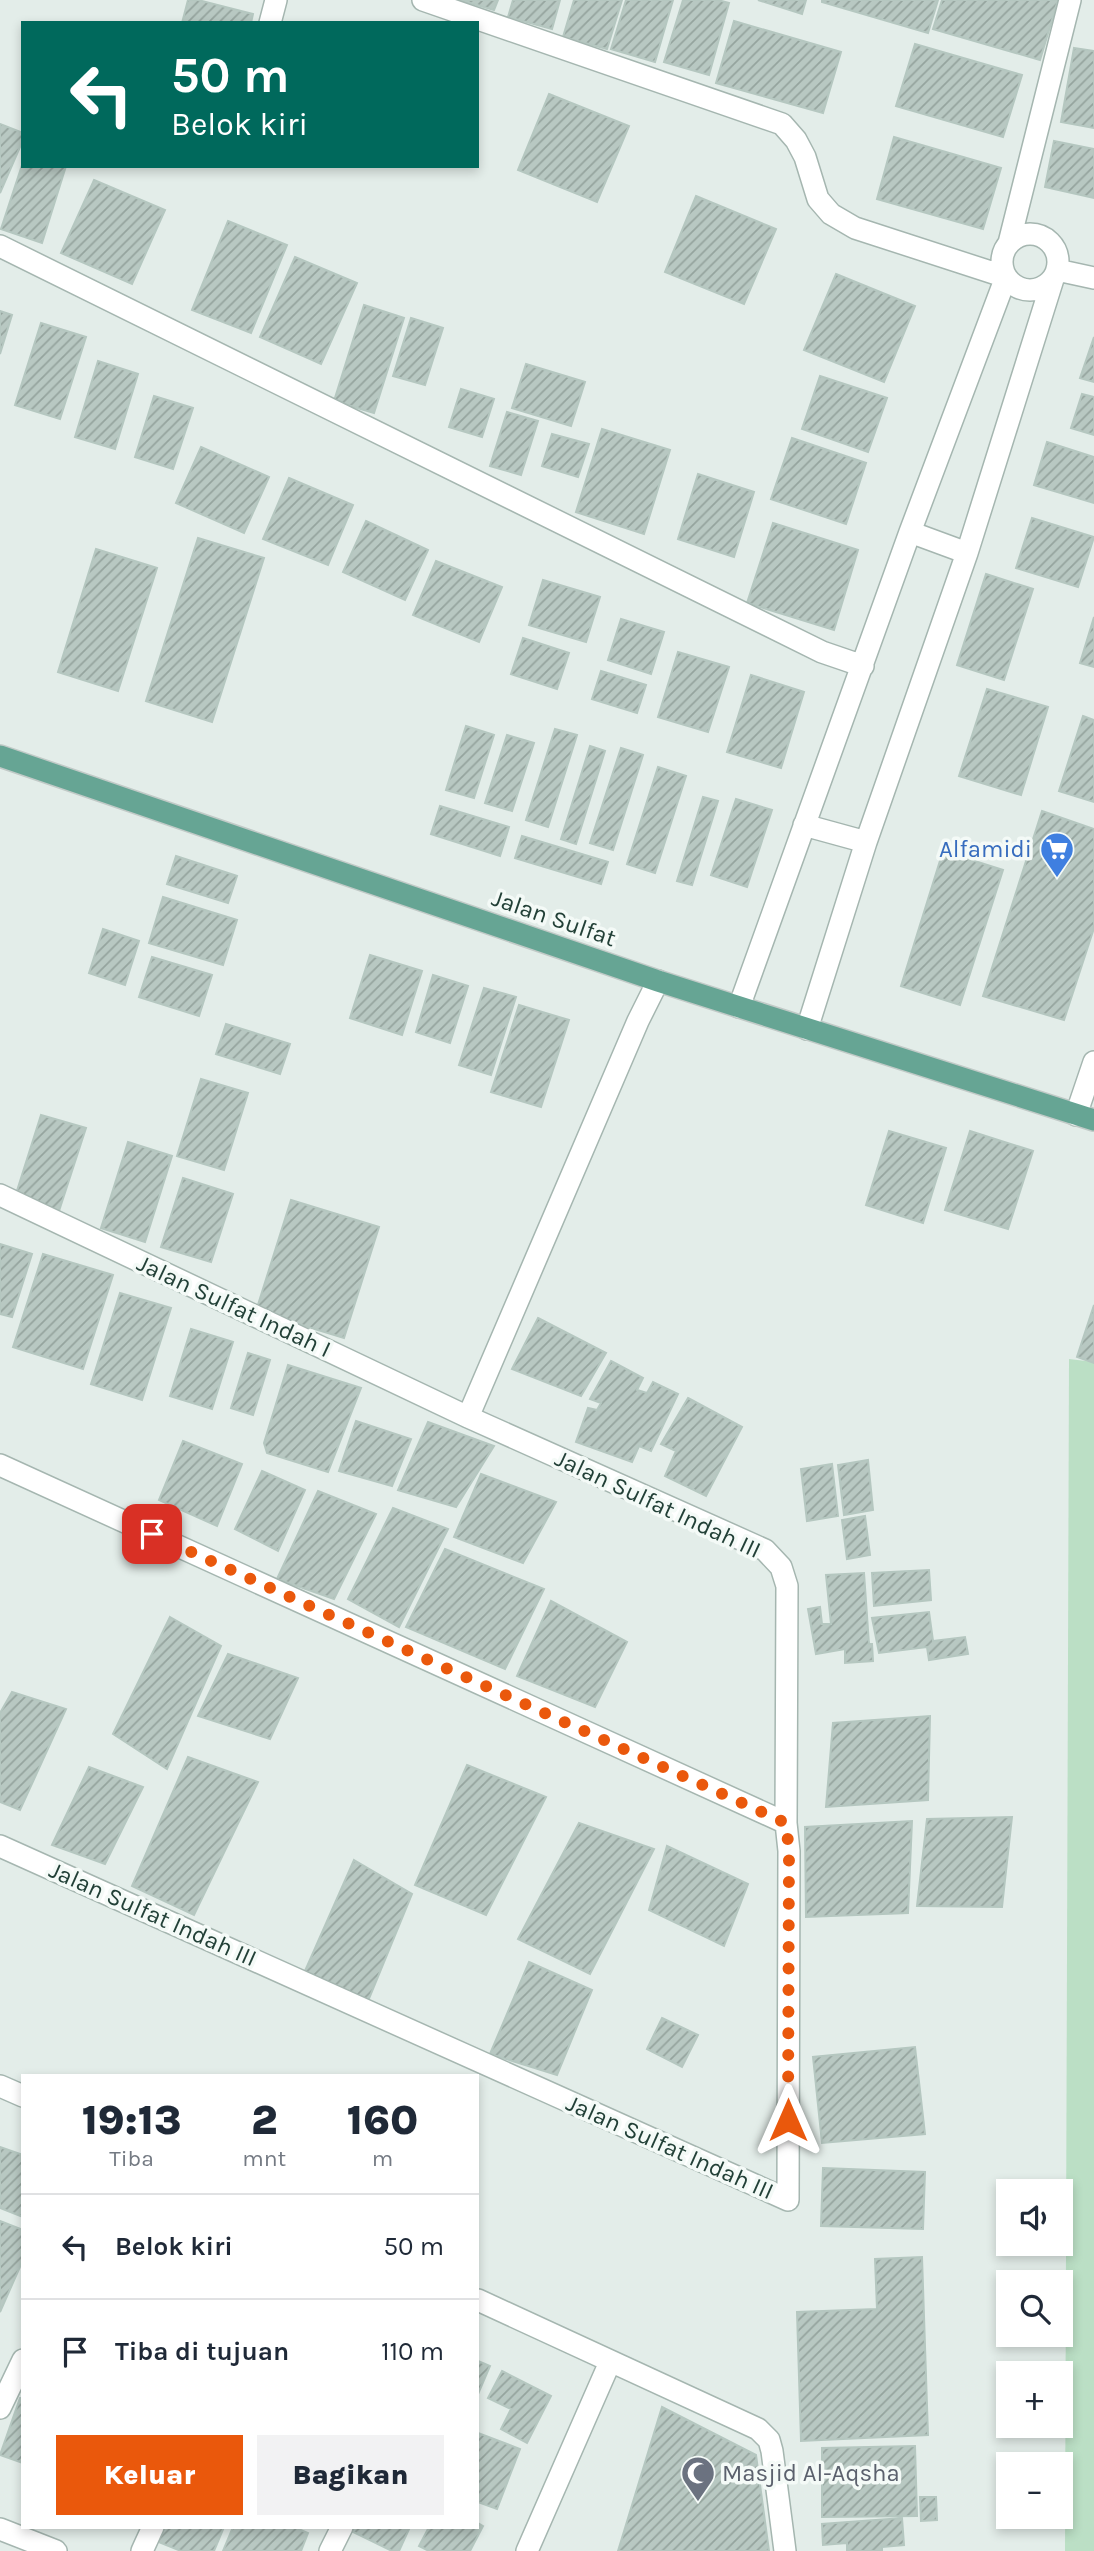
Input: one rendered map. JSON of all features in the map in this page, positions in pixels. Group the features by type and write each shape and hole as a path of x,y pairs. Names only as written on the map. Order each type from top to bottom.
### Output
{"main road":[{"name":"Jalan Sulfat","path":"0,756 658,981 1085,1118"}],"street":[{"path":"271,21 276,0"},
{"path":"423,0 782,124 796,140 805,157 818,199 831,214 855,228 1006,277 1020,288 1028,290 1046,285 1055,274"},
{"path":"739,1007 910,533 1006,277 1002,260 1009,243 1070,0"},
{"path":"807,1029 866,842 967,553 1055,274 1057,251 1044,237 1026,234 1009,243"},
{"path":"0,246 822,652 863,666"},
{"path":"1055,274 1094,278"},
{"path":"910,533 967,553"},
{"path":"804,825 866,842"},
{"path":"468,1418 638,1021 658,981"},
{"path":"1085,1118 1094,1062"},
{"name":"Jalan Sulfat Indah I","path":"0,1195 468,1418"},
{"name":"Jalan Sulfat Indah III","path":"0,1846 788,2200 787,1586 781,1567 765,1550 468,1418"},
{"path":"0,1465 786,1823"},
{"path":"0,2085 21,2095"},
{"path":"479,2300 758,2429 769,2440 772,2451 785,2551"},
{"path":"532,2550 610,2362"},
{"path":"0,2409 21,2364"},
{"path":"0,2529 56,2551"},
{"path":"142,2551 152,2529"},
{"path":"330,2551 341,2529"}],"green space":[{"path":"1069,1359 1094,1362 1094,2551 1065,2551 1065,2529 1073,2529 1073,2452 1065,2452 1065,2438 1073,2438 1073,2361 1066,2361 1066,2347 1073,2347 1073,2270 1066,2270 1066,2256 1073,2256 1073,2179 1066,2179"}],"building":[{"path":"188,0 198,0 253,14 251,21 183,21"},
{"path":"460,0 498,0 494,10"},
{"path":"513,0 560,0 552,29 508,17"},
{"path":"574,0 622,0 607,49 563,37"},
{"path":"626,0 673,0 655,62 611,49"},
{"path":"683,0 718,0 729,3 709,75 664,62"},
{"path":"758,0 806,0 802,14"},
{"path":"822,0 938,0 928,33"},
{"path":"942,0 1058,0 1040,60 933,29"},
{"path":"734,21 841,52 823,113 716,83"},
{"path":"915,44 1022,75 1003,137 896,106"},
{"path":"1074,48 1094,51 1094,128 1061,122"},
{"path":"549,94 629,126 597,202 518,170"},
{"path":"0,124 21,132 21,145 0,193"},
{"path":"894,137 1001,168 983,229 877,199"},
{"path":"1054,141 1094,149 1094,198 1045,187"},
{"path":"21,168 65,168 42,243 1,229"},
{"path":"94,180 165,210 132,284 61,253"},
{"path":"696,196 776,229 744,304 665,272"},
{"path":"228,221 287,245 251,333 192,310"},
{"path":"295,257 357,283 321,364 260,337"},
{"path":"836,274 915,306 884,382 804,350"},
{"path":"364,305 404,318 374,413 334,401"},
{"path":"0,311 12,315 0,354"},
{"path":"411,318 443,328 425,385 393,376"},
{"path":"41,323 86,337 60,419 15,405"},
{"path":"1094,337 1094,382 1080,378"},
{"path":"98,361 138,374 115,449 75,437"},
{"path":"526,364 585,382 571,426 512,408"},
{"path":"820,376 887,398 868,452 802,429"},
{"path":"461,389 494,399 482,437 449,427"},
{"path":"1082,394 1094,397 1094,435 1071,428"},
{"path":"154,396 193,408 173,469 135,457"},
{"path":"507,412 538,421 521,475 490,466"},
{"path":"602,429 670,450 644,534 576,512"},
{"path":"552,434 589,444 578,477 542,466"},
{"path":"792,438 866,463 846,524 771,499"},
{"path":"1047,442 1094,457 1094,503 1034,485"},
{"path":"201,447 269,477 244,533 176,503"},
{"path":"698,474 754,492 734,557 678,539"},
{"path":"289,478 353,505 328,565 263,539"},
{"path":"1032,518 1094,537 1078,587 1016,568"},
{"path":"366,521 428,550 405,600 343,572"},
{"path":"773,523 858,550 834,630 747,603"},
{"path":"198,538 264,558 212,722 146,701"},
{"path":"96,549 157,568 118,691 58,672"},
{"path":"436,561 502,587 479,642 413,615"},
{"path":"986,574 1033,589 1004,680 957,665"},
{"path":"543,580 600,597 586,642 529,625"},
{"path":"1094,617 1094,667 1080,663"},
{"path":"621,619 664,632 651,674 608,660"},
{"path":"523,638 569,653 557,689 511,674"},
{"path":"678,652 729,667 708,732 658,717"},
{"path":"601,671 646,685 637,713 592,699"},
{"path":"751,675 804,692 781,768 727,752"},
{"path":"987,689 1048,707 1021,795 959,776"},
{"path":"1083,716 1094,720 1094,802 1059,791"},
{"path":"466,726 494,735 474,798 446,790"},
{"path":"555,729 577,735 548,827 526,820"},
{"path":"507,735 534,743 512,811 485,803"},
{"path":"590,746 605,751 576,844 561,839"},
{"path":"621,748 643,755 613,850 590,843"},
{"path":"658,767 686,776 655,873 627,864"},
{"path":"703,797 718,801 692,885 677,881"},
{"path":"736,799 772,810 747,887 711,875"},
{"path":"440,806 509,827 500,856 431,834"},
{"name":"Alfamidi","path":"1042,811 1094,829 1094,928 1064,1020 983,996"},
{"path":"522,836 608,862 601,884 515,858"},
{"path":"943,851 1003,870 960,1005 901,986"},
{"path":"176,856 237,876 228,903 167,884"},
{"path":"163,897 237,920 223,965 149,943"},
{"path":"103,929 139,941 125,985 89,973"},
{"path":"370,955 422,971 402,1035 350,1018"},
{"path":"152,957 212,975 199,1016 139,997"},
{"path":"433,975 468,986 450,1043 416,1032"},
{"path":"484,988 516,997 491,1075 459,1065"},
{"path":"519,1005 569,1020 541,1107 491,1092"},
{"path":"226,1024 290,1044 280,1074 216,1054"},
{"path":"201,1079 248,1093 224,1170 177,1156"},
{"path":"41,1115 86,1128 59,1211 15,1197"},
{"path":"889,1131 946,1148 923,1223 866,1205"},
{"path":"970,1131 1033,1151 1008,1229 945,1210"},
{"path":"128,1142 172,1156 145,1242 101,1228"},
{"path":"183,1178 233,1194 211,1262 161,1247"},
{"path":"291,1200 379,1227 344,1338 256,1311"},
{"path":"0,1244 32,1254 12,1317 0,1314"},
{"path":"43,1254 113,1275 83,1369 13,1347"},
{"path":"120,1293 171,1308 142,1400 91,1384"},
{"path":"1094,1305 1094,1363 1077,1357"},
{"path":"538,1318 606,1353 581,1396 512,1369"},
{"path":"191,1329 233,1342 212,1409 170,1396"},
{"path":"248,1353 270,1360 253,1415 231,1408"},
{"path":"611,1361 643,1378 637,1390 647,1393 653,1382 678,1394 651,1451 639,1446 632,1462 576,1442 588,1408 597,1410 601,1403 590,1399"},
{"path":"288,1365 361,1388 328,1472 267,1453 264,1443"},
{"path":"688,1398 742,1427 706,1496 665,1476 676,1451 661,1444"},
{"path":"356,1421 411,1439 392,1486 339,1471"},
{"path":"428,1422 494,1446 456,1507 398,1490"},
{"path":"183,1441 242,1464 217,1526 159,1500"},
{"path":"868,1460 873,1510 844,1515 838,1465"},
{"path":"832,1464 838,1516 807,1521 801,1469"},
{"path":"262,1471 305,1490 278,1551 235,1529"},
{"path":"481,1474 556,1502 523,1563 454,1537"},
{"path":"318,1491 376,1514 334,1599 277,1579"},
{"path":"393,1508 448,1529 399,1627 348,1599"},
{"path":"865,1516 870,1555 847,1559 842,1520"},
{"path":"445,1549 544,1589 505,1669 406,1627"},
{"path":"929,1570 931,1600 874,1606 872,1573"},
{"path":"864,1573 869,1644 872,1644 873,1661 845,1663 845,1649 816,1654 808,1609 820,1607 822,1624 831,1624 826,1575"},
{"path":"551,1601 627,1642 595,1707 517,1676"},
{"path":"929,1612 933,1641 965,1637 968,1654 929,1660 927,1647 879,1653 872,1618"},
{"path":"170,1617 221,1646 167,1769 113,1734"},
{"path":"228,1654 298,1678 270,1739 198,1716"},
{"path":"12,1692 66,1709 20,1810 0,1802 0,1713"},
{"path":"930,1716 928,1800 826,1807 833,1723"},
{"path":"188,1757 258,1782 194,1915 132,1886"},
{"path":"467,1765 546,1797 486,1915 415,1885"},
{"path":"89,1767 143,1787 105,1864 52,1845"},
{"path":"1012,1817 1002,1907 917,1906 927,1819"},
{"path":"912,1821 908,1913 806,1917 805,1827"},
{"path":"579,1823 654,1849 590,1974 518,1939"},
{"path":"667,1846 748,1884 724,1946 649,1910"},
{"path":"354,1860 412,1894 366,2006 301,1980"},
{"path":"529,1962 592,1990 557,2075 490,2054"},
{"path":"662,2018 698,2035 682,2067 647,2049"},
{"path":"915,2047 925,2134 822,2143 813,2057"},
{"path":"0,2147 21,2154 21,2216 0,2208"},
{"path":"823,2168 925,2172 923,2229 821,2226"},
{"path":"0,2221 21,2229 21,2265 0,2312"},
{"path":"922,2257 928,2435 801,2441 797,2312 877,2309 875,2259"},
{"path":"479,2361 490,2366 479,2392"},
{"path":"502,2371 551,2396 527,2443 501,2429 511,2409 488,2398"},
{"path":"20,2398 21,2398 21,2462 0,2455"},
{"name":"Masjid Al-Aqsha","path":"662,2407 756,2455 769,2551 618,2551"},
{"path":"479,2433 520,2449 497,2509 479,2502"},
{"path":"915,2446 917,2516 822,2517 822,2448"},
{"path":"920,2497 936,2497 937,2520 921,2521"},
{"path":"902,2518 904,2545 882,2547 882,2551 847,2551 847,2543 823,2545 822,2524"},
{"path":"479,2524 483,2526 470,2551 429,2551 419,2546 428,2529 479,2529"},
{"path":"160,2529 223,2529 214,2551 181,2551 156,2541"},
{"path":"232,2529 299,2529 308,2533 301,2551 223,2551"},
{"path":"347,2529 409,2529 399,2551 392,2551"}],"place":[{"name":"Alfamidi","path":"1057,879"},
{"name":"Masjid Al-Aqsha","path":"698,2503"}],"route":[{"path":"152,1534 786,1823 789,1851 788,2120"}]}
